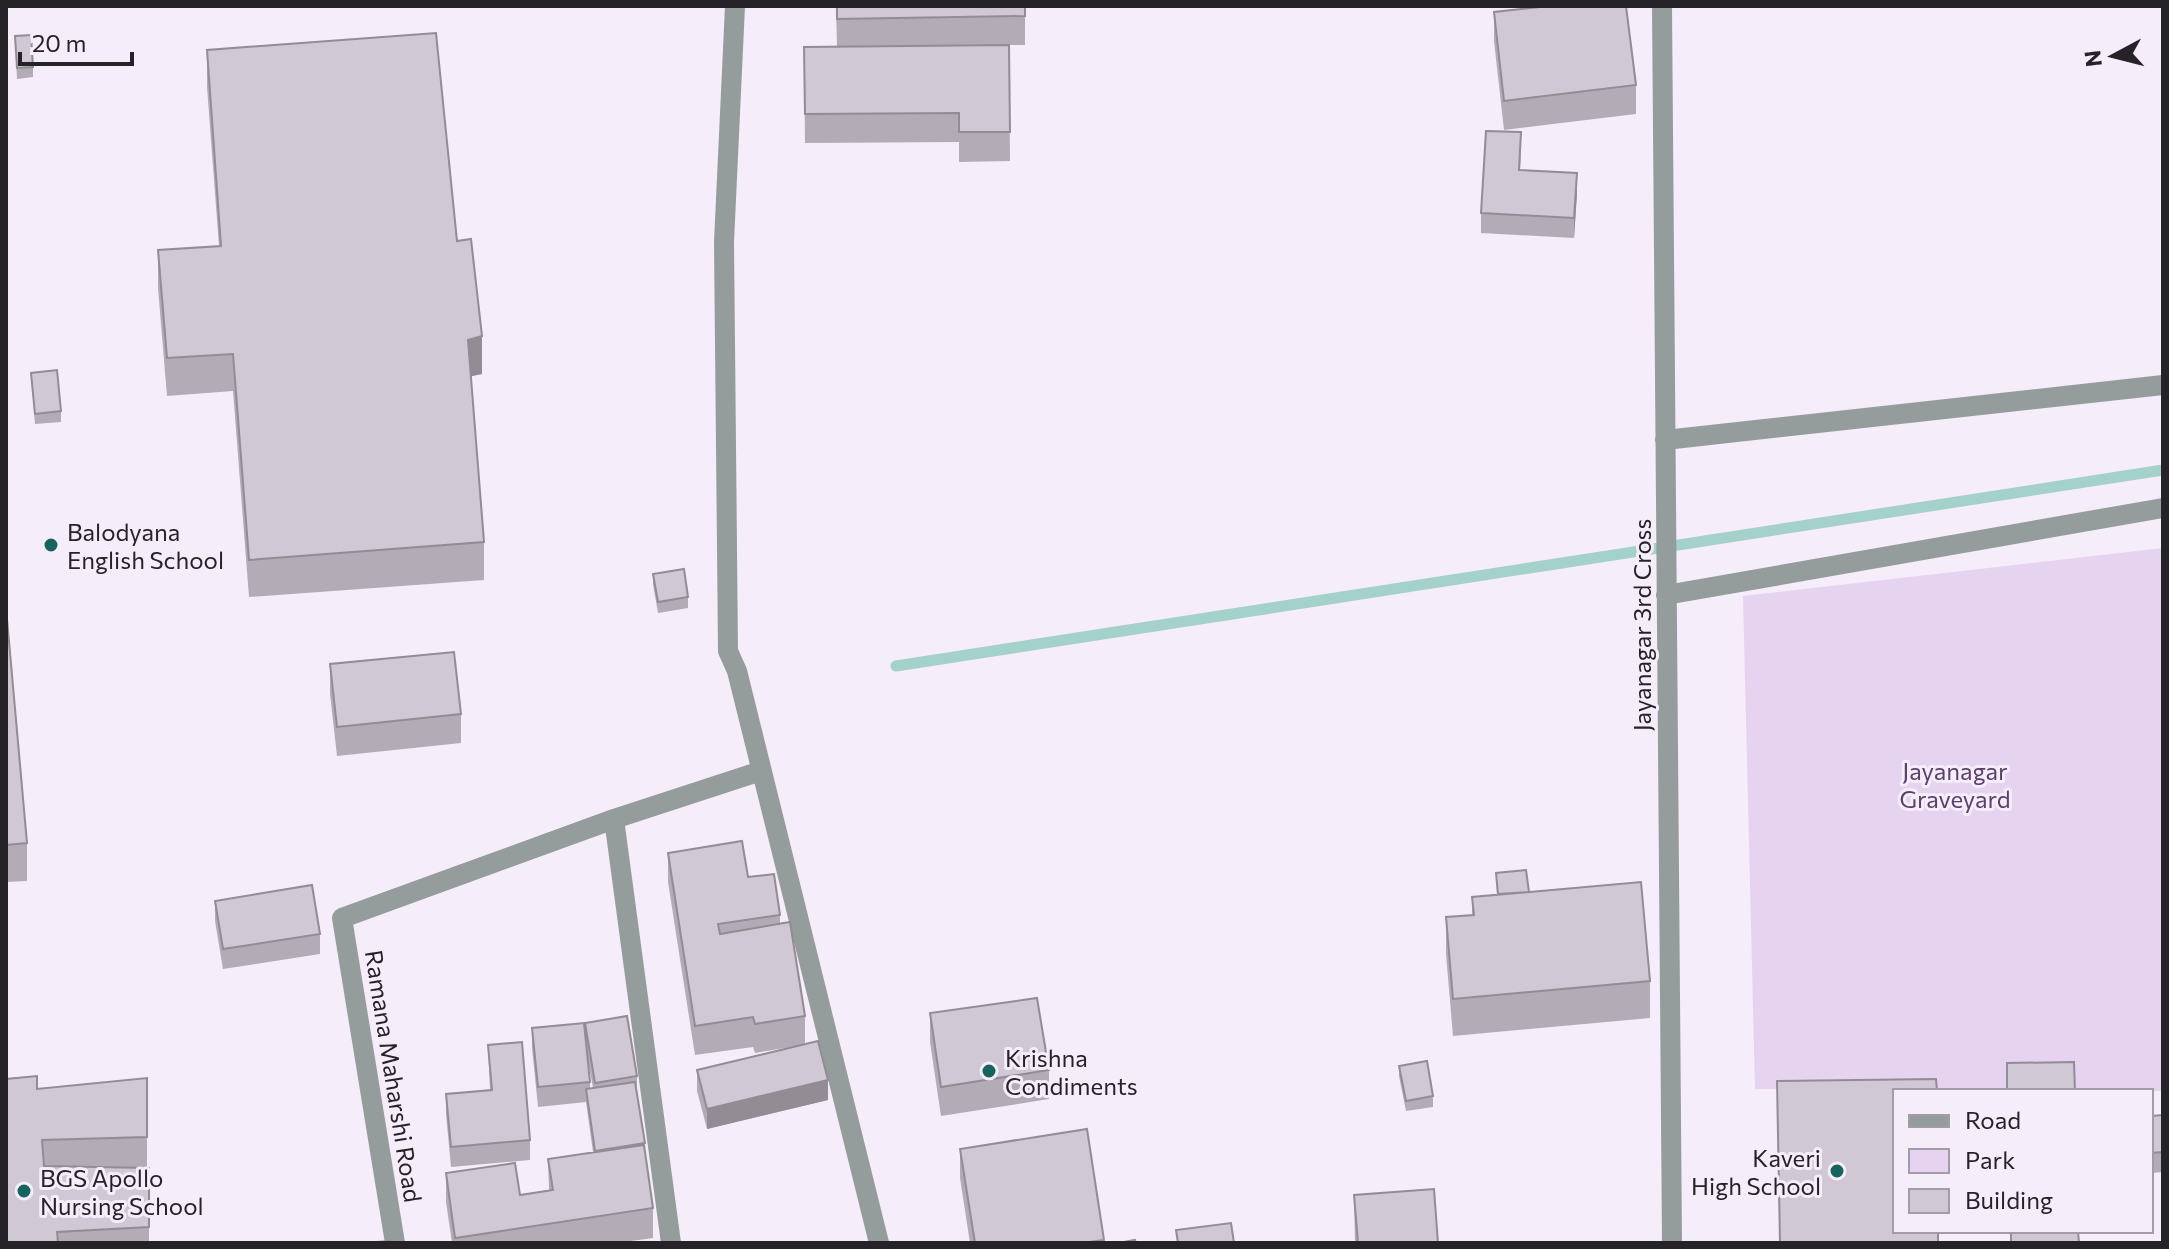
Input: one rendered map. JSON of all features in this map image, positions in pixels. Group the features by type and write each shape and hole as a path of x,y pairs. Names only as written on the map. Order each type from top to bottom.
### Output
{"street":[{"path":"735,6 724,242 728,651 737,671 879,1243"},
{"name":"Jayanagar 3rd Cross","path":"1662,6 1672,1243"},
{"path":"1665,440 2163,385"},
{"path":"1666,595 2163,508"},
{"path":"671,1243 614,819 759,763"},
{"name":"Ramana Maharshi Road","path":"395,1243 342,918 614,819"}],"green space":[{"name":"Jayanagar Graveyard","path":"2163,548 2163,1091 1755,1089 1743,596"}],"building":[{"path":"837,6 1025,6 1025,16 837,19"},
{"path":"1549,6 1626,6 1636,85 1504,101 1494,12"},
{"path":"436,33 457,241 471,239 482,336 468,340 484,542 249,560 233,354 167,358 158,250 221,246 207,50"},
{"path":"31,35 33,67 17,68 15,36"},
{"path":"1009,45 1010,132 959,132 959,113 805,114 804,47"},
{"path":"1486,131 1521,132 1519,170 1577,173 1574,218 1481,213"},
{"path":"57,370 61,411 35,414 31,373"},
{"path":"684,569 688,597 658,602 653,574"},
{"path":"6,619 27,843 6,845"},
{"path":"454,652 461,714 337,727 330,664"},
{"path":"742,841 748,877 774,874 780,915 718,924 720,934 790,922 805,1016 755,1024 753,1017 695,1026 668,853"},
{"path":"1526,870 1529,892 1498,894 1496,873"},
{"path":"1641,882 1650,981 1453,999 1446,917 1474,915 1472,897"},
{"path":"312,885 320,934 223,949 215,901"},
{"path":"1037,998 1049,1070 941,1087 930,1013"},
{"path":"627,1016 637,1076 595,1083 585,1023"},
{"path":"584,1023 590,1082 538,1087 532,1028"},
{"path":"818,1041 828,1080 707,1109 697,1070"},
{"path":"522,1042 530,1140 451,1147 446,1094 492,1090 488,1045"},
{"path":"1427,1061 1433,1096 1406,1101 1399,1066"},
{"path":"2074,1062 2075,1089 2007,1089 2007,1063"},
{"path":"37,1076 37,1089 147,1078 147,1137 42,1140 44,1166 149,1168 149,1227 57,1232 58,1243 6,1243 6,1079"},
{"name":"Kaveri High School","path":"1936,1079 1937,1089 1893,1089 1893,1233 1938,1233 1938,1243 1780,1243 1777,1081"},
{"path":"635,1082 645,1143 595,1151 586,1089"},
{"path":"2163,1115 2163,1152 2153,1153 2153,1116"},
{"path":"1087,1129 1104,1240 1082,1243 975,1243 960,1149"},
{"path":"644,1145 653,1208 455,1238 446,1173 515,1163 520,1195 553,1190 548,1159"},
{"path":"1434,1189 1438,1243 1358,1243 1354,1195"},
{"path":"1231,1223 1234,1243 1178,1243 1176,1230"},
{"path":"2011,1233 2078,1233 2079,1243 2011,1243"}],"waterway":[{"path":"896,666 2163,470"}],"place":[{"name":"Balodyana English School","path":"51,545"},
{"name":"Krishna Condiments","path":"989,1071"},
{"name":"Kaveri High School","path":"1837,1171"},
{"name":"BGS Apollo Nursing School","path":"24,1191"}]}
